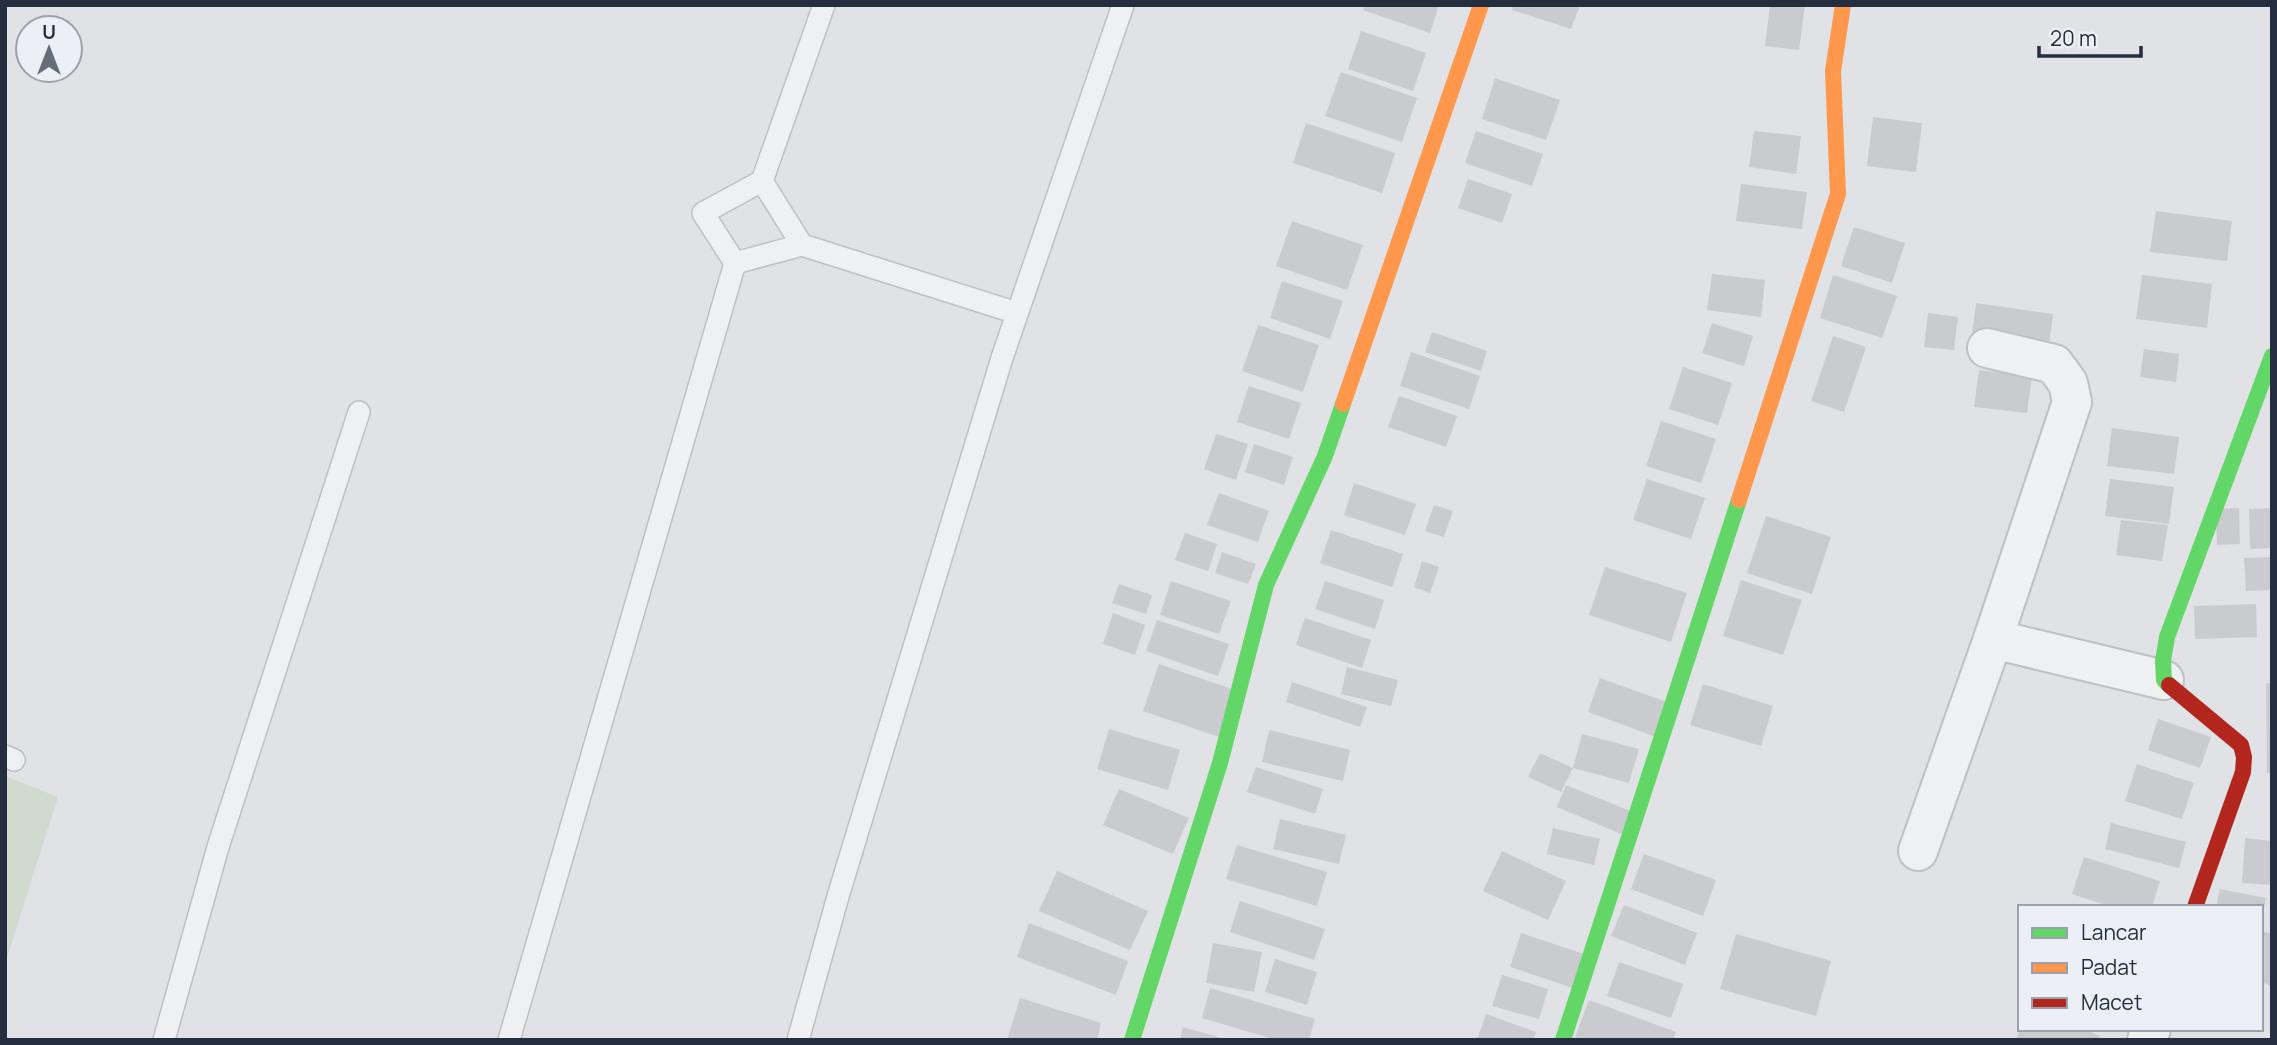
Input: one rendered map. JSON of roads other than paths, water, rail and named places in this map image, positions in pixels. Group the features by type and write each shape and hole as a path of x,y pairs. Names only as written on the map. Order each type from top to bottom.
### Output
{"street":[{"path":"1132,1040 1220,763 1266,585 1325,456 1481,5"},
{"path":"1563,1040 1611,900 1838,194 1833,71 1843,5"},
{"path":"1918,851 1993,639 2072,402 2068,383 2054,364 1987,348"},
{"path":"2164,680 2163,661 2167,637 2272,356"},
{"path":"1993,639 2164,680 2241,745 2244,757 2243,772 2196,905"}],"lane":[{"path":"509,1040 735,263 703,213 762,181 824,5"},
{"path":"799,1040 843,880 1017,313 1123,5"},
{"path":"762,181 802,245"},
{"path":"735,263 802,245 1017,313"},
{"path":"164,1040 218,847 359,412"}]}
